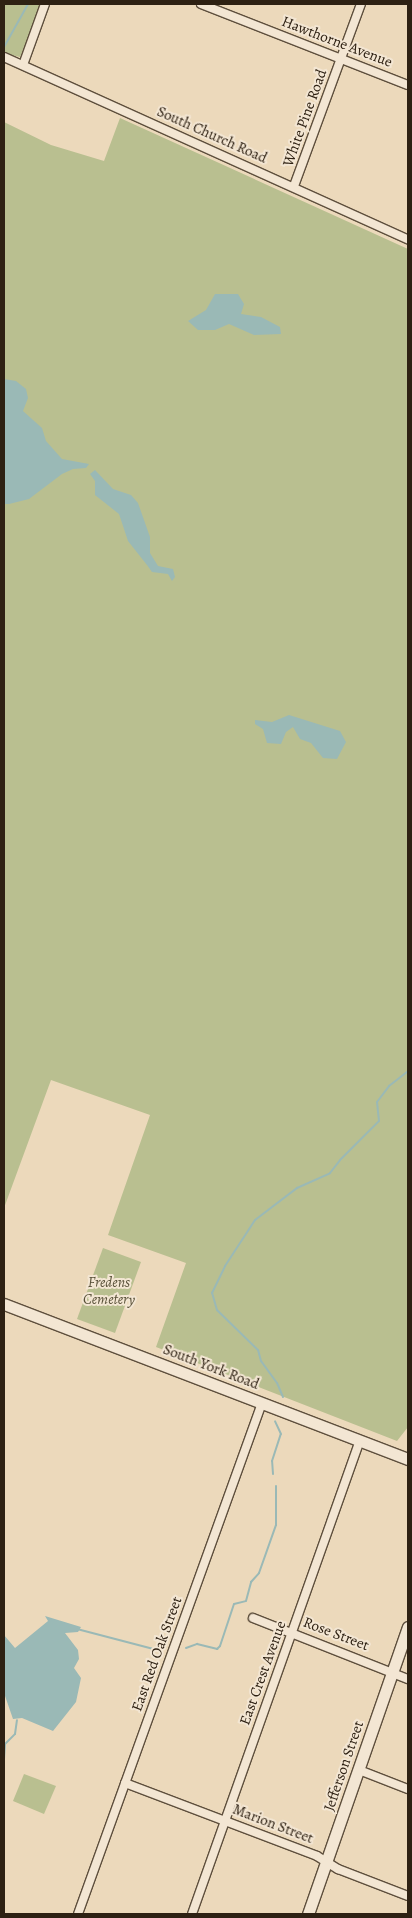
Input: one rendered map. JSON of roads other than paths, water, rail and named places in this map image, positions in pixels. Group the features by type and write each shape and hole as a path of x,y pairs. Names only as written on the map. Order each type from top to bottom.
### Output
{"main road":[{"name":"South York Road","path":"4,1304 408,1459"},
{"name":"Jefferson Street","path":"308,1914 408,1627"}],"street":[{"path":"23,65 45,4"},
{"name":"Hawthorne Avenue","path":"201,4 408,85"},
{"name":"White Pine Road","path":"294,186 361,4"},
{"name":"South Church Road","path":"4,57 408,239"},
{"name":"East Red Oak Street","path":"78,1914 262,1403"},
{"name":"East Crest Avenue","path":"192,1914 360,1440"},
{"name":"Rose Street","path":"253,1618 393,1670 408,1679"},
{"path":"359,1770 408,1789"},
{"name":"Marion Street","path":"125,1783 317,1856 326,1863 408,1896"}],"water":[{"path":"215,294 238,294 244,304 241,314 261,317 280,327 281,334 254,335 229,324 215,330 198,330 188,321 206,310"},
{"path":"4,379 16,381 26,389 28,398 23,411 42,428 46,441 62,459 89,464 86,468 73,469 62,474 29,499 9,504 4,504"},
{"path":"95,470 113,489 131,495 138,503 150,537 150,553 158,566 173,569 175,577 172,581 168,574 152,572 128,541 119,514 95,495 95,481 90,474"},
{"path":"289,715 340,731 346,742 337,759 323,758 311,743 300,739 293,727 286,732 281,744 267,743 263,729 255,724 255,720 272,722"},
{"path":"45,1616 81,1627 78,1632 65,1633 78,1650 79,1659 74,1668 81,1678 76,1702 53,1731 22,1718 13,1719 4,1693 4,1635 15,1648 48,1621"}],"waterway":[{"path":"4,47 28,4"},
{"path":"283,1397 277,1383 261,1361 258,1350 217,1310 212,1293 225,1266 255,1220 297,1188 330,1173 340,1160 379,1121 377,1102 389,1086 408,1071"},
{"path":"273,1474 272,1461 281,1434 275,1421"},
{"path":"186,1648 197,1644 217,1649 220,1646 234,1604 246,1601 251,1582 259,1573 276,1525 276,1486"},
{"path":"77,1629 161,1651"},
{"path":"4,1759 5,1744 15,1734 17,1720"}],"park label":[{"name":"Fredens Cemetery","path":"109,1290"}]}
